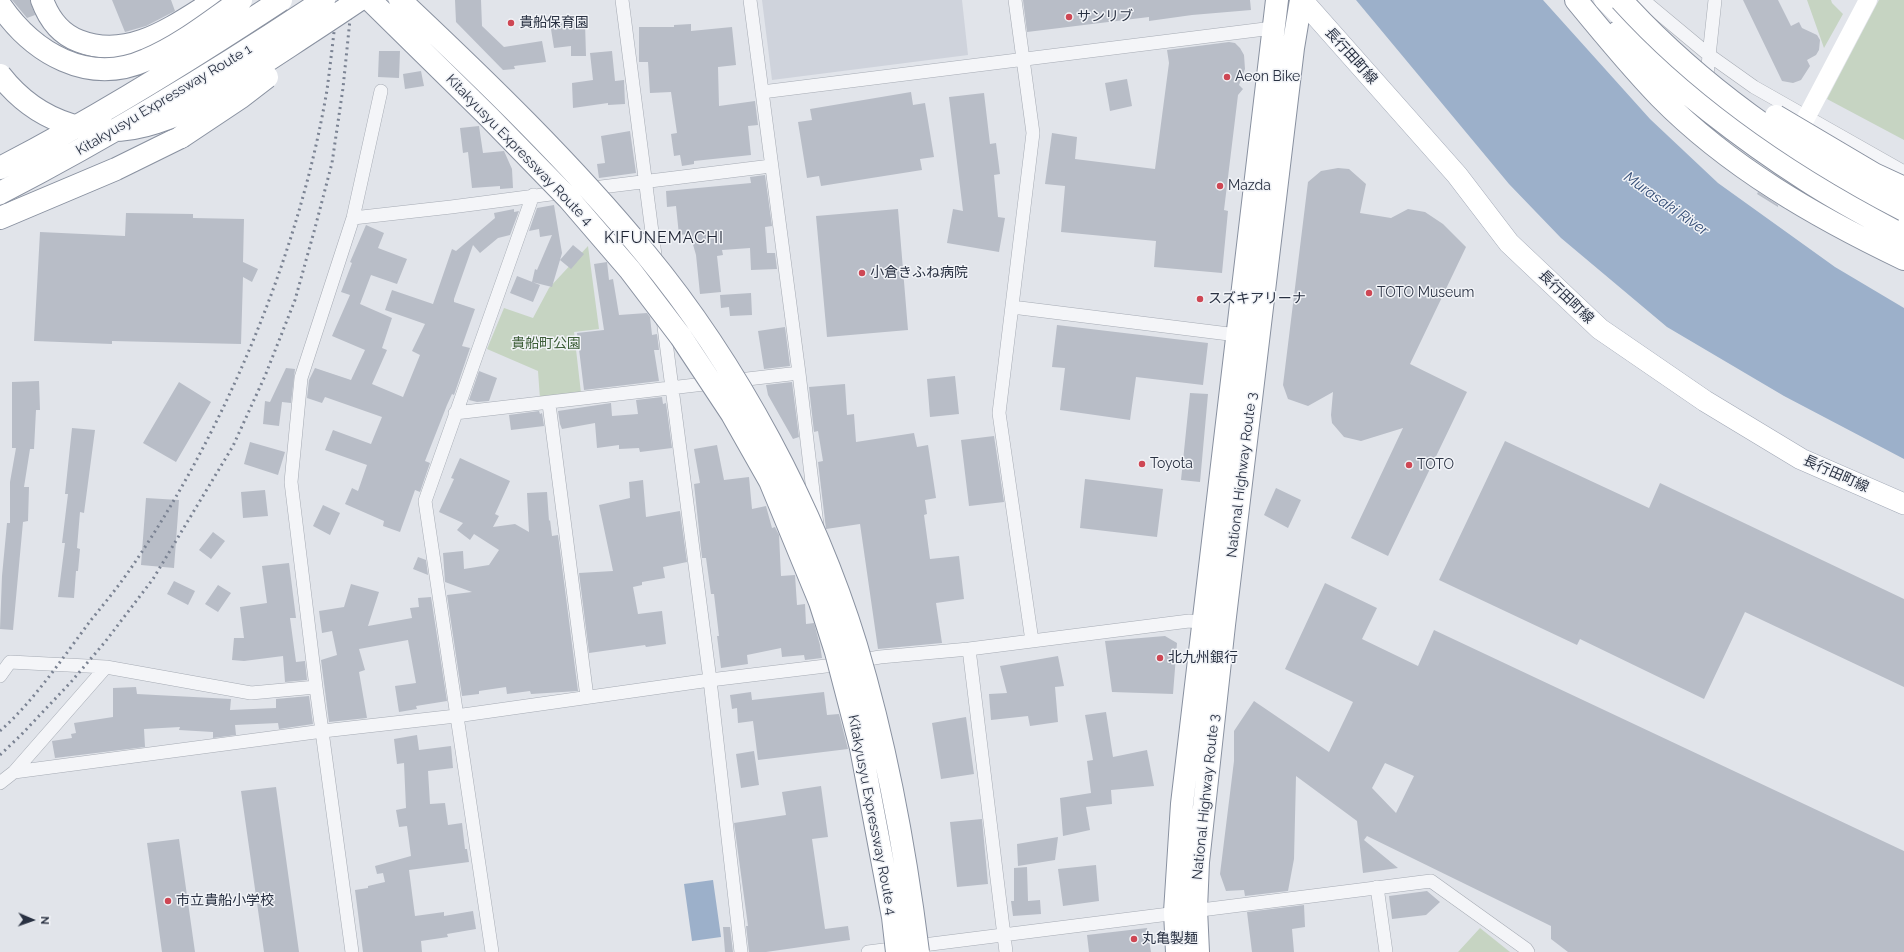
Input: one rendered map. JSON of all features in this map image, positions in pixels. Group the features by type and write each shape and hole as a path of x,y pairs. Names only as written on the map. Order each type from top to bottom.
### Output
{"highway":[{"path":"42,0 48,16 59,30 76,40 91,46 110,48 127,46 146,40 216,0"},
{"path":"112,121 150,95 179,70 221,21 232,0"},
{"path":"0,5 23,34 42,49 60,60 82,67 103,68 125,67 145,61 169,49 241,0"},
{"name":"Kitakyusyu Expressway Route 1","path":"0,168 128,97 207,49 281,0"},
{"name":"Kitakyusyu Expressway Route 1","path":"0,193 133,121 215,72 324,0"},
{"path":"0,75 19,96 50,118 64,123 93,129 116,130 138,128 159,122 207,99 234,83 359,0"},
{"path":"0,218 116,169 181,137 241,97 369,0"},
{"name":"Kitakyusyu Expressway Route 4","path":"369,0 526,154 568,198 630,270 681,337 728,407 770,481 820,602 836,652 861,748 893,917 897,952"},
{"name":"Kitakyusyu Expressway Route 4","path":"400,0 505,101 579,179 646,254 698,324 750,403 787,475 819,546 839,596 856,646 883,746 889,775 899,826 918,952"},
{"name":"National Highway Route 3","path":"1214,624 1237,335 1277,0"},
{"name":"National Highway Route 3","path":"1198,952 1186,911 1182,804 1214,624 1293,48 1301,0"},
{"path":"1576,0 1614,46 1660,97 1695,130 1733,160 1774,188 1862,239 1904,259"},
{"path":"1588,0 1618,32 1667,77 1724,122 1807,181 1904,236"},
{"path":"1631,3 1687,55 1789,124 1874,174 1904,188"},
{"path":"1631,3 1679,56 1766,126 1817,162 1895,212"},
{"name":"National Highway Route 3","path":"1177,952 1186,911"}],"main road":[{"path":"0,181 112,121 315,0"},
{"name":"長行田町線","path":"1301,0 1457,175 1509,243 1600,329 1705,401 1801,459 1904,504"}],"street":[{"path":"622,0 710,680 741,952"},
{"path":"750,0 799,373 834,665"},
{"path":"1015,0 1033,133 999,413 1032,641"},
{"path":"1602,0 1633,30 1706,92 1787,153 1865,204 1895,212 1904,223"},
{"path":"1706,92 1715,0"},
{"path":"1806,118 1868,0"},
{"path":"1631,3 1754,87 1806,118 1904,172 1895,212"},
{"path":"762,92 1273,28"},
{"path":"352,952 316,687 292,482 301,378 353,218 381,91"},
{"path":"353,218 451,207 533,195 645,183 771,166"},
{"path":"492,952 425,501 533,195"},
{"path":"1012,307 1237,335"},
{"path":"455,413 549,404 799,373"},
{"path":"549,404 587,697"},
{"path":"14,772 323,731 456,716 710,680 834,665 880,657 969,649 1189,621 1214,624"},
{"path":"969,649 1006,952"},
{"path":"0,676 10,662 106,668 251,693 316,687"},
{"path":"0,783 14,772 106,668"},
{"path":"868,952 1431,880 1526,949 1528,952"},
{"path":"1377,887 1386,952"}],"shaded area":[{"path":"762,0 962,0 968,55 772,80"}],"green space":[{"path":"1807,0 1831,0 1843,14 1824,48"},
{"path":"1879,0 1904,0 1904,140 1827,99"},
{"name":"貴船町公園","path":"588,246 599,329 574,332 581,393 540,399 538,371 487,349 504,308 533,318 549,288"},
{"path":"1480,928 1510,952 1458,952"}],"water":[{"name":"Murasaki River","path":"1356,0 1543,0 1650,119 1718,183 1835,267 1904,308 1904,459 1784,396 1667,327 1561,238 1509,184"},
{"path":"713,880 721,937 692,941 684,884"}],"building":[{"path":"12,0 30,0 35,15 27,18"},
{"path":"112,0 171,0 175,11 146,26 125,32"},
{"path":"455,0 481,0 482,26 504,47 542,41 546,62 514,66 515,69 503,70 456,22"},
{"path":"1023,0 1250,0 1251,10 1192,15 1149,21 1149,17 1027,32"},
{"path":"1743,0 1778,0 1791,26 1799,22 1802,28 1817,35 1820,40 1819,50 1816,55 1807,60 1810,66 1801,80 1793,83 1782,81"},
{"path":"585,22 586,56 571,56 571,46 554,48 550,23"},
{"path":"691,24 691,31 732,27 736,65 718,67 719,106 755,101 758,125 748,126 751,155 694,161 694,164 682,166 680,155 674,156 671,134 677,133 671,92 650,93 648,62 639,62 639,27 674,27 674,25"},
{"path":"1229,42 1235,43 1240,48 1244,55 1245,69 1239,85 1243,89 1238,95 1224,210 1228,211 1222,273 1154,267 1156,241 1061,232 1065,186 1045,184 1052,133 1077,137 1075,159 1155,169 1169,63 1167,50"},
{"path":"379,51 400,51 399,78 378,77"},
{"path":"612,51 615,81 624,80 625,104 608,105 608,103 573,108 572,83 593,80 590,53"},
{"path":"421,71 424,86 405,89 403,74"},
{"path":"1127,79 1132,106 1110,111 1105,83"},
{"path":"911,92 913,105 925,103 934,157 920,159 922,170 821,186 819,176 807,178 798,122 812,120 810,109"},
{"path":"984,93 990,144 996,143 1000,174 994,175 998,217 1005,218 999,252 947,243 953,209 963,211 949,97"},
{"path":"479,126 483,153 504,151 512,169 513,188 500,189 500,186 472,188 468,152 463,153 460,128"},
{"path":"630,131 636,173 599,178 597,164 605,163 601,136"},
{"name":"TOTO Museum","path":"1338,168 1349,169 1366,184 1360,213 1391,218 1408,209 1425,212 1443,224 1466,247 1410,364 1467,392 1388,556 1351,538 1403,428 1361,441 1344,437 1332,423 1331,415 1333,392 1308,406 1288,399 1283,385 1308,182 1321,171"},
{"path":"765,175 772,226 765,227 767,253 775,253 777,269 751,270 750,248 722,250 723,255 717,256 721,292 700,294 696,255 690,234 679,235 676,206 667,207 666,191 751,183 750,177"},
{"path":"1758,192 1778,205 1778,207 1757,194"},
{"path":"554,205 562,253 552,287 532,282 535,269 537,270 552,235 540,237 539,229 529,231 537,208"},
{"path":"514,209 514,212 519,211 510,235 498,238 480,253 473,245 454,299 454,302 475,309 462,346 470,348 454,395 452,394 447,405 425,461 430,463 420,492 415,490 400,532 383,526 384,521 345,504 352,488 358,491 367,465 325,450 333,430 371,444 382,417 325,397 322,403 307,398 309,380 315,368 351,380 365,350 332,336 350,295 341,292 352,263 350,262 366,225 384,233 378,248 407,259 397,284 371,275 360,304 392,318 382,348 387,350 372,384 403,397 420,355 412,351 425,324 385,310 392,290 433,304 452,249 456,251 495,218 494,213"},
{"name":"小倉きふね病院","path":"898,209 908,330 827,337 816,216"},
{"path":"126,213 193,214 193,218 244,219 243,262 258,269 252,282 243,277 241,344 112,341 112,344 34,341 40,232 125,236"},
{"path":"573,245 584,254 571,269 560,260"},
{"path":"607,262 609,280 613,279 619,315 647,313 650,317 652,335 657,334 659,350 654,350 659,381 584,390 577,333 604,330 594,264"},
{"path":"517,276 540,285 533,302 510,293"},
{"path":"751,293 752,315 730,316 729,307 721,308 720,295"},
{"path":"1057,325 1208,343 1203,385 1136,377 1130,420 1060,410 1065,368 1052,367"},
{"path":"785,327 790,366 764,369 758,331"},
{"path":"286,368 295,369 291,403 282,402 279,426 263,424 265,401 270,402"},
{"path":"479,371 497,378 489,401 477,402 469,400"},
{"path":"955,376 959,414 930,417 927,379"},
{"path":"39,381 40,410 36,410 34,449 30,449 24,487 29,487 28,521 23,522 13,630 0,629 2,576 7,523 10,523 10,482 16,448 12,448 12,382"},
{"path":"179,382 211,402 176,462 143,443"},
{"path":"792,382 799,437 793,439 768,395 766,385"},
{"path":"845,384 847,415 854,414 856,442 914,433 917,447 928,445 936,498 925,500 927,514 924,515 930,559 959,556 964,599 936,603 942,643 878,649 860,524 826,529 818,462 823,461 818,431 814,432 809,387"},
{"path":"1190,393 1208,394 1200,482 1181,480"},
{"path":"662,397 663,404 666,403 672,448 640,452 639,448 619,449 619,445 597,448 595,423 562,429 560,424 558,411 611,403 612,416 638,414 636,400"},
{"path":"539,411 540,414 542,413 544,426 511,430 509,415"},
{"path":"72,428 95,430 84,513 80,512 77,548 80,549 78,571 76,571 74,598 58,597 65,543 62,543 68,494 65,494"},
{"path":"994,436 1004,502 969,506 961,440"},
{"path":"1505,441 1649,508 1660,483 1904,599 1904,687 1745,612 1704,699 1580,639 1577,645 1439,580"},
{"path":"250,442 285,452 278,475 244,464"},
{"path":"717,445 724,480 749,477 752,509 766,506 772,528 775,527 779,535 781,576 795,575 797,605 805,604 806,624 814,623 822,658 805,660 804,655 782,657 781,648 747,655 748,664 721,668 714,594 711,594 706,558 702,558 694,484 700,483 694,449"},
{"path":"460,458 510,481 495,514 499,516 493,527 515,524 529,532 527,493 547,492 549,521 550,520 552,536 558,535 578,691 531,694 530,691 507,694 506,687 479,691 479,694 462,696 447,595 472,592 445,582 443,553 463,551 464,569 489,565 499,550 474,534 470,540 457,530 463,523 439,512 454,479 451,478"},
{"path":"1085,479 1163,489 1157,537 1080,528"},
{"path":"643,480 646,517 680,511 687,562 663,567 665,578 642,582 642,585 633,587 638,614 662,611 666,644 646,647 645,645 589,653 579,573 613,571 599,505 630,498 629,482"},
{"path":"1276,488 1301,500 1288,528 1264,515"},
{"path":"265,490 268,516 243,518 241,492"},
{"path":"146,498 179,500 174,568 141,565"},
{"path":"323,505 340,513 330,535 313,526"},
{"path":"213,532 225,541 211,559 199,550"},
{"path":"418,557 426,560 428,575 413,569"},
{"path":"289,563 296,618 290,618 296,662 305,661 307,680 285,682 283,656 244,661 232,660 234,638 244,638 240,607 267,603 262,566"},
{"path":"174,581 195,591 188,605 167,594"},
{"path":"1325,583 1377,608 1362,639 1418,666 1434,630 1904,851 1904,952 1568,952 1551,939 1551,926 1367,836 1364,840 1398,868 1363,873 1357,821 1296,776 1294,859 1288,891 1245,896 1244,890 1226,891 1220,874 1234,761 1234,731 1254,701 1329,752 1353,702 1285,669","holes":["1385,763 1414,776 1396,813 1372,788"]},
{"path":"351,584 379,592 368,626 412,618 410,608 419,607 418,598 431,597 447,701 416,706 417,709 399,712 395,686 416,683 408,640 359,649 365,670 359,672 367,718 329,722 321,660 337,655 332,631 322,633 319,611 344,607"},
{"path":"218,585 231,593 218,612 205,604"},
{"path":"1165,636 1177,643 1173,694 1112,692 1105,641"},
{"path":"1058,656 1064,686 1055,687 1058,722 1030,726 1028,716 991,720 989,694 1007,693 1000,666"},
{"path":"136,687 137,694 231,699 230,710 276,708 276,699 309,696 313,724 279,729 278,723 235,725 236,735 213,738 213,732 179,730 180,727 144,729 145,747 55,758 52,741 72,738 71,734 76,733 74,723 113,717 113,688"},
{"path":"751,692 752,700 824,692 827,715 839,714 848,749 758,760 753,721 738,723 737,708 732,709 730,695"},
{"path":"1106,712 1113,757 1147,750 1154,786 1111,790 1112,804 1086,807 1090,830 1063,836 1060,798 1091,793 1087,761 1093,760 1085,715"},
{"path":"966,717 974,774 941,779 932,723"},
{"path":"417,735 419,750 451,746 453,768 428,771 430,804 445,803 448,825 462,823 465,849 467,849 469,862 409,870 415,916 444,912 444,916 473,911 476,929 447,934 448,937 421,941 422,952 363,952 355,890 368,888 368,886 385,882 383,873 377,874 375,866 411,856 407,826 399,827 396,810 406,808 404,763 397,764 394,739"},
{"path":"754,751 759,785 741,788 736,754"},
{"path":"821,786 828,837 812,839 825,929 848,926 850,940 766,952 749,952 746,926 748,926 734,823 786,815 782,792"},
{"path":"276,787 299,952 264,952 241,791"},
{"path":"982,819 988,884 957,887 950,822"},
{"path":"1058,837 1055,860 1018,866 1017,844"},
{"path":"179,839 195,952 162,952 147,843"},
{"path":"1096,865 1099,901 1063,906 1058,869"},
{"path":"1027,867 1028,901 1040,900 1041,914 1013,916 1011,901 1014,901 1014,868"},
{"path":"1427,891 1440,902 1426,915 1392,919 1389,896"},
{"path":"1304,905 1305,927 1292,929 1294,952 1252,952 1247,912"},
{"path":"723,927 730,927 733,952 725,952"},
{"path":"1147,928 1151,952 1089,952 1087,935"}],"railway":[{"path":"0,731 37,692 129,571 164,517 196,461 226,402 253,341 277,278 298,215 314,152 327,90 338,0"},
{"path":"0,755 71,682 105,642 153,579 233,446 265,376 295,300 315,228 332,163 343,88 352,0"}],"place":[{"name":"サンリブ","path":"1069,17"},
{"name":"貴船保育園","path":"511,23"},
{"name":"Aeon Bike","path":"1227,77"},
{"name":"Mazda","path":"1220,186"},
{"name":"小倉きふね病院","path":"862,273"},
{"name":"TOTO Museum","path":"1369,293"},
{"name":"スズキアリーナ","path":"1200,299"},
{"name":"Toyota","path":"1142,464"},
{"name":"TOTO","path":"1409,465"},
{"name":"北九州銀行","path":"1160,658"},
{"name":"市立貴船小学校","path":"168,901"},
{"name":"丸亀製麺","path":"1134,939"}],"district":[{"name":"KIFUNEMACHI","path":"664,238"}]}
